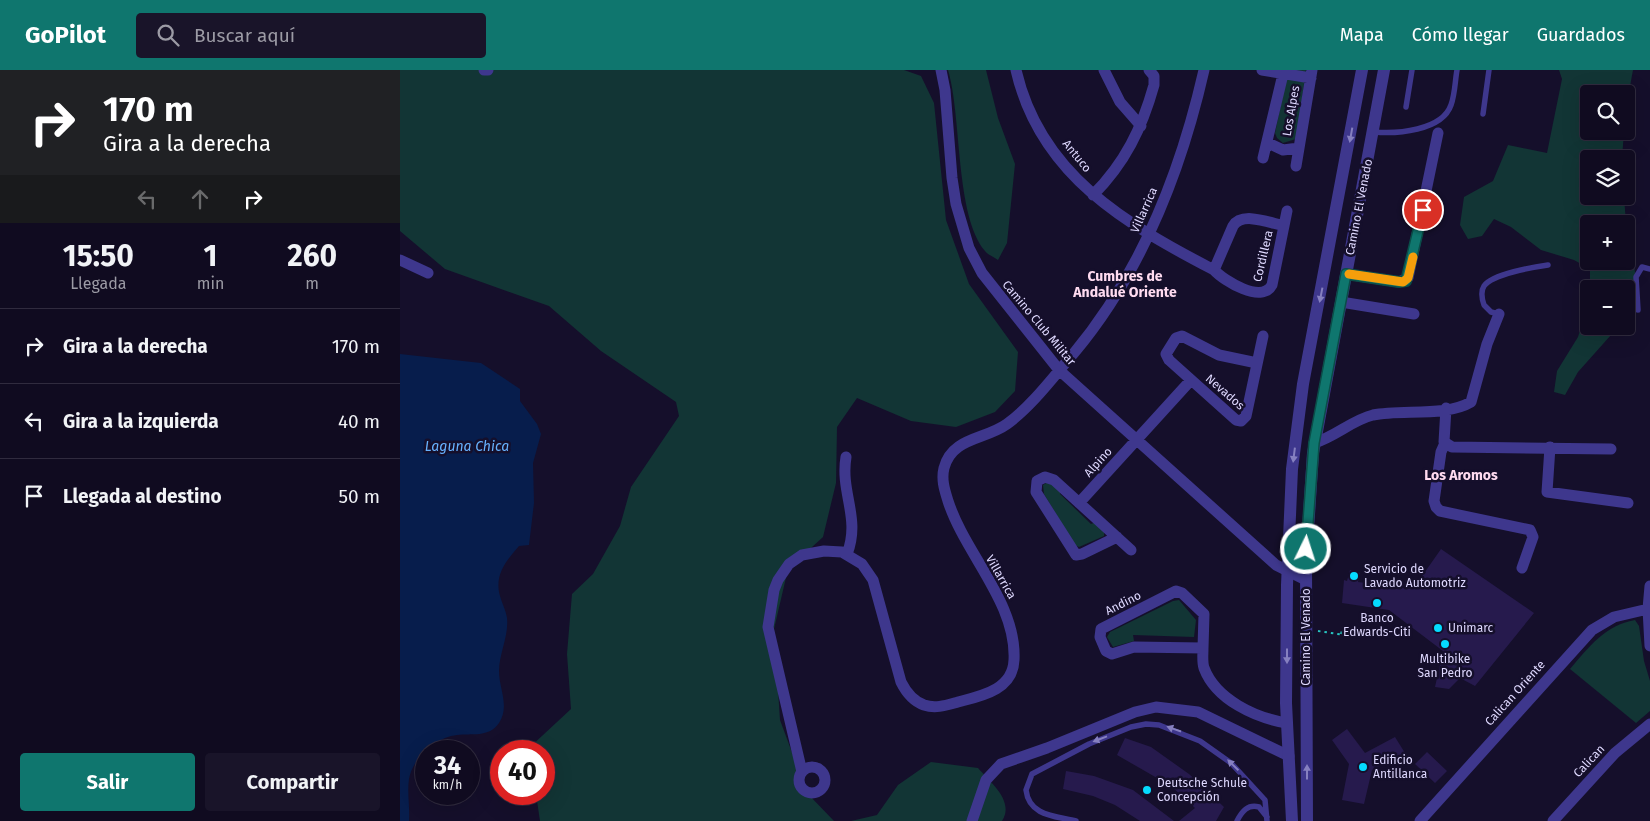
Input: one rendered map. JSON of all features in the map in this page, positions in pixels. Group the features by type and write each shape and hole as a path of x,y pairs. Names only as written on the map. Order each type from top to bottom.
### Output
{"street":[{"name":"Camino Club Militar","path":"941,70 945,90 952,178 969,248 982,273 997,294 1059,370 1276,565 1306,580"},
{"name":"Antuco","path":"1016,70 1027,103 1046,139 1068,170 1093,196 1120,217 1148,234"},
{"path":"1104,70 1120,102 1141,126"},
{"path":"1093,196 1124,159 1141,126 1154,85 1154,76 1149,70"},
{"name":"Villarrica","path":"847,554 862,564 873,580 901,682 912,698 924,705 941,707 986,695 1000,687 1009,678 1013,667 1014,653 1009,627 997,595 971,553 954,517 944,488 944,468 953,451 960,444 1001,428 1014,418 1059,370 1103,313 1148,234 1176,169 1204,70"},
{"name":"Los Alpes","path":"1262,70 1311,74 1296,166"},
{"name":"Camino El Venado","path":"1292,821 1287,722 1287,571 1290,489 1299,412 1362,70"},
{"name":"Camino El Venado","path":"1307,821 1306,580 1314,443 1374,132 1384,70"},
{"name":"Los Alpes","path":"1263,158 1284,72"},
{"path":"1356,108 1377,112"},
{"path":"1346,274 1399,282 1408,278 1438,133"},
{"name":"Los Alpes","path":"1268,143 1283,150 1299,148"},
{"name":"Cordillera","path":"1148,234 1214,270 1221,276 1249,290 1264,293 1272,285 1287,211"},
{"name":"Cordillera","path":"1214,270 1233,226 1238,220 1246,218 1284,226"},
{"path":"400,260 428,273"},
{"path":"1341,302 1414,314"},
{"path":"1314,443 1327,439 1371,416 1468,404 1473,400 1487,344 1499,314"},
{"name":"Nevados","path":"1257,363 1220,356 1180,336 1166,356 1236,420 1242,421 1246,416 1263,336"},
{"name":"Nevados","path":"1137,440 1191,380"},
{"path":"1446,408 1443,438 1445,443 1440,457 1434,501 1436,507 1440,510 1530,530 1533,537 1522,568"},
{"name":"Alpino","path":"1079,503 1137,440"},
{"path":"1445,443 1452,447 1611,449"},
{"path":"1550,447 1547,492 1628,503"},
{"path":"802,772 768,627 772,599 778,580 795,559 809,553 824,550 847,554 853,530 853,514 845,485 846,457"},
{"path":"1117,537 1080,555 1076,554 1036,492 1036,483 1045,477 1052,478 1079,503 1117,537 1131,550"},
{"path":"1650,586 1648,609 1650,646"},
{"name":"Andino","path":"1202,648 1134,647 1112,654 1106,651 1100,632 1102,629 1178,591 1200,608 1204,614 1203,666 1209,678 1224,694 1247,712 1272,720 1287,722"},
{"name":"Calican Oriente","path":"1420,821 1582,639 1599,625 1614,617 1648,609"},
{"path":"972,821 986,780 1001,764 1047,748 1135,712 1156,707 1198,712 1289,756"},
{"name":"Calican","path":"1553,821 1615,753 1650,724"}],"lane":[{"path":"1406,107 1412,70"},
{"path":"1374,132 1410,132 1445,114 1451,105 1457,70"},
{"path":"1483,114 1489,70"},
{"path":"1499,314 1491,312 1484,306 1482,291 1486,283 1513,273 1548,265"},
{"path":"1638,310 1636,277 1642,268 1650,269"},
{"path":"1076,821 1040,812 1032,806 1026,790 1032,774 1088,744 1146,724 1170,728 1217,751 1258,790 1265,800 1268,820"},
{"path":"1237,821 1242,812 1250,806 1259,806 1268,820"}],"path":[{"path":"1341,634 1343,627"},
{"path":"1306,630 1351,636"}],"green space":[{"path":"400,70 904,70 921,76 934,103 946,220 969,284 1018,352 1015,391 995,412 956,427 911,421 857,398 837,427 836,483 823,537 788,569 774,629 780,720 807,793 834,821 540,821 538,805 555,805 555,740 538,740 571,709 567,654 572,594 593,574 620,526 631,487 679,416 676,402 601,351 549,306 445,269 400,231"},
{"path":"948,70 986,70 998,118 1015,164 1007,243 998,260 985,251 975,235 969,214 960,165 955,113"},
{"path":"1288,70 1306,70 1296,139 1283,143 1277,138 1275,133"},
{"path":"1559,70 1633,70 1630,85 1580,85 1580,140 1623,140 1623,150 1580,150 1580,205 1625,205 1625,215 1580,215 1580,263 1541,250 1511,227 1494,219 1482,236 1468,239 1460,225 1464,197 1493,181 1508,145 1547,153 1562,79"},
{"path":"1590,270 1635,270 1636,277 1635,280 1590,280"},
{"path":"1580,331 1580,335 1611,335 1578,372 1565,395 1554,392 1557,371"},
{"path":"1051,483 1061,490 1060,494 1091,524 1096,522 1104,532 1104,536 1079,547 1075,545 1044,494 1043,485"},
{"path":"1179,600 1196,620 1194,637 1133,635 1134,641 1113,647 1107,637 1110,632 1173,601"},
{"path":"1635,620 1639,626 1644,661 1650,681 1650,711 1636,723 1570,669 1598,638 1615,627"},
{"path":"931,762 978,768 1003,799 1005,814 1002,821 851,821 877,815 898,785"}],"water":[{"name":"Laguna Chica","path":"400,354 481,363 520,389 520,401 537,424 541,434 533,463 534,503 529,545 519,546 514,552 502,569 499,581 500,596 507,624 499,671 504,704 502,717 495,728 485,733 457,735 441,740 415,740 415,764 411,771 408,790 409,821 400,821"}],"building":[{"path":"1441,549 1534,613 1475,686 1460,678 1449,689 1435,687 1443,651 1389,610 1342,603 1344,580 1347,581 1350,570 1360,573 1358,582 1413,589"},
{"name":"Edificio Antillanca","path":"1347,729 1365,753 1395,737 1405,753 1372,770 1364,804 1342,800 1349,764 1332,740"},
{"path":"1125,738 1151,747 1189,774 1224,807 1216,821 1179,821 1195,808 1171,786 1117,755"},
{"path":"1427,752 1447,771 1435,783 1415,764"},
{"path":"1066,771 1094,776 1133,790 1174,821 1140,821 1115,805 1093,796 1063,789"}],"slow traffic":[{"path":"1349,274 1403,282 1408,278 1413,257"}],"place":[{"name":"Servicio de Lavado Automotriz","path":"1354,576"},
{"name":"Banco Edwards-Citi","path":"1377,603"},
{"name":"Unimarc","path":"1438,628"},
{"name":"Multibike San Pedro","path":"1445,644"},
{"name":"Edificio Antillanca","path":"1363,767"},
{"name":"Deutsche Schule Concepción","path":"1147,790"}],"district":[{"name":"Cumbres de Andalué Oriente","path":"1125,284"},
{"name":"Los Aromos","path":"1461,475"}],"route":[{"path":"1306,549 1314,443 1346,274 1399,282 1406,281 1409,275 1423,210"}]}
